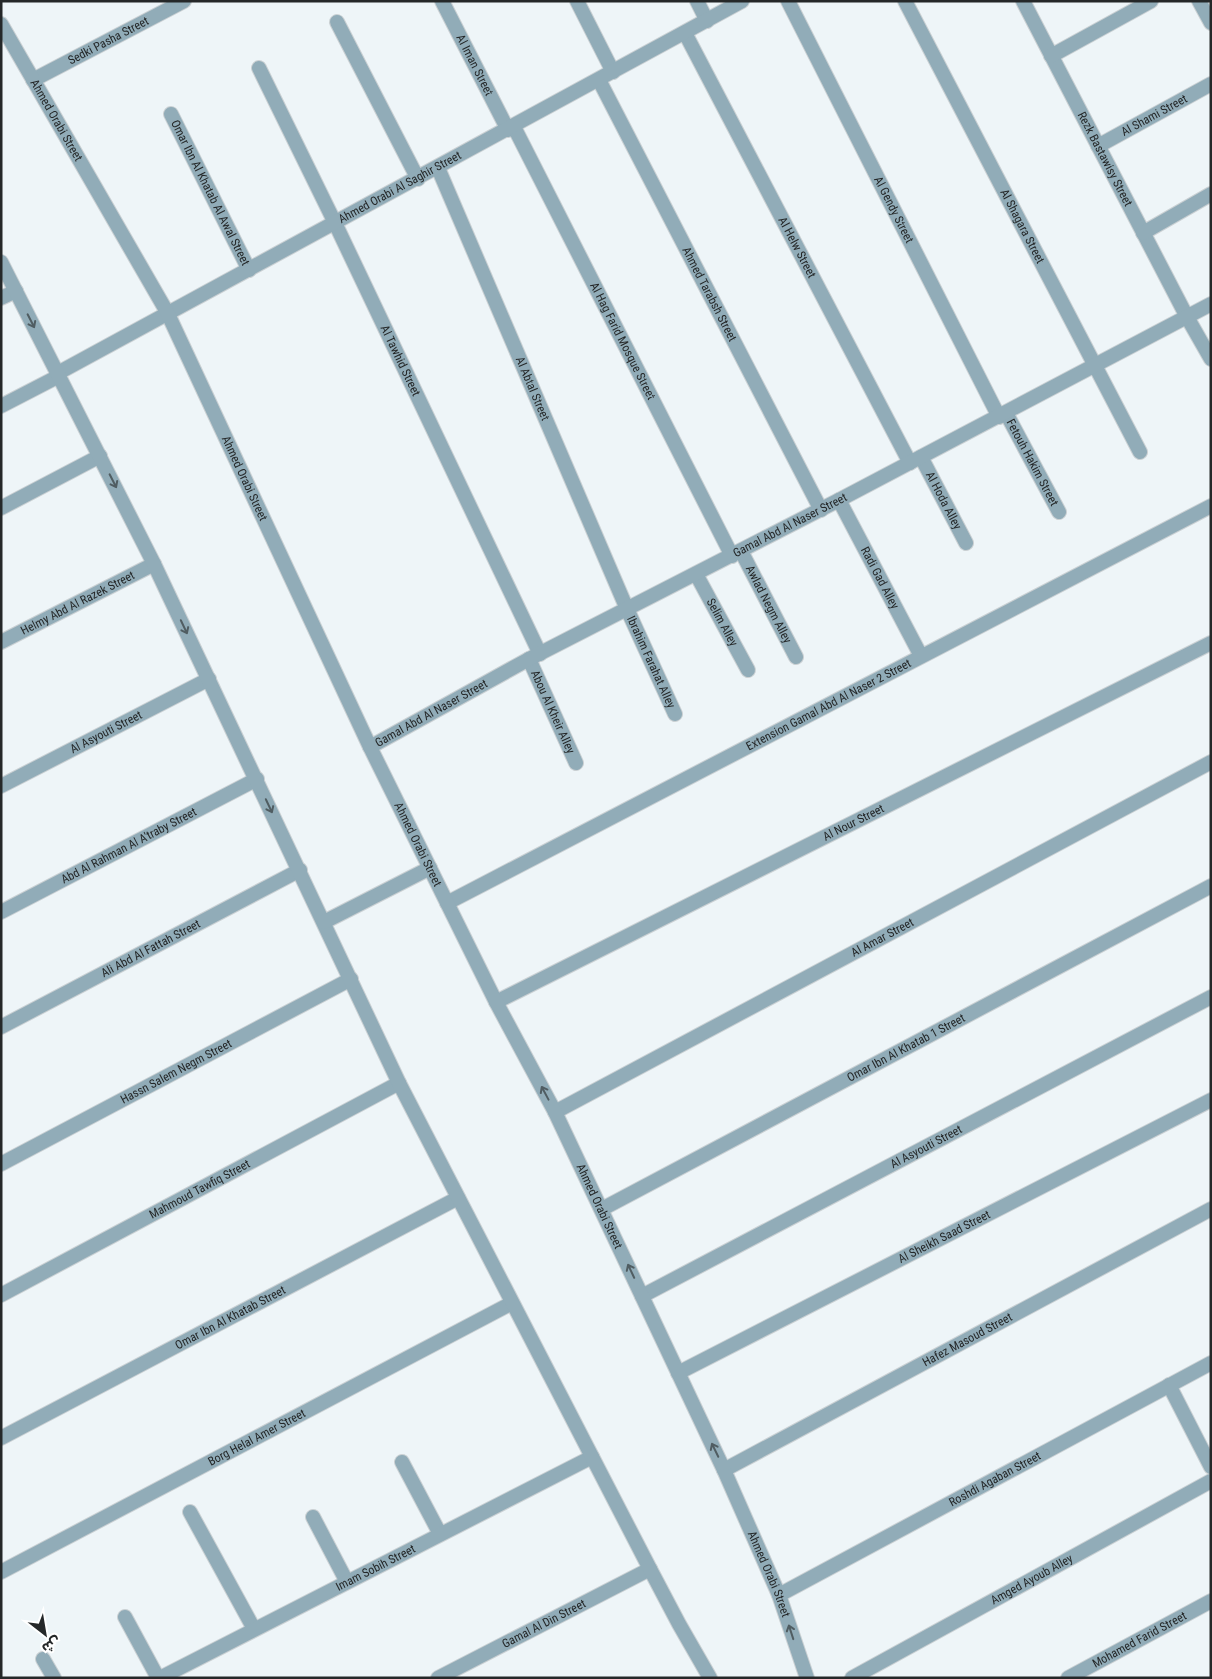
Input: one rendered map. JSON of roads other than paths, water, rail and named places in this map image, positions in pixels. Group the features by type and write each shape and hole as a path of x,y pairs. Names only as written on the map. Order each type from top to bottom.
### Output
{"street":[{"name":"Sedki Pasha Street","path":"33,80 184,1"},
{"name":"Al Iman Street","path":"442,1 511,128"},
{"path":"577,1 613,72"},
{"path":"697,1 707,21"},
{"name":"Ahmed Orabi Al Saghir Street","path":"1,406 59,375 167,312 418,179 742,1"},
{"name":"Al Gendy Street","path":"788,1 1003,415"},
{"name":"Al Shagara Street","path":"905,1 1140,452"},
{"name":"Rezk Bastawisy Street","path":"1023,1 1187,317 1211,359"},
{"path":"1051,56 1151,1"},
{"path":"1199,1 1211,24"},
{"path":"337,22 418,179"},
{"name":"Ahmed Orabi Street","path":"1,24 167,312 370,747 496,1002 555,1112 602,1209 724,1470 779,1595 807,1678"},
{"name":"Al Helw Street","path":"685,32 915,460"},
{"name":"Al Tawhid Street","path":"259,68 335,223 534,656"},
{"name":"Ahmed Tarabsh Street","path":"599,80 821,510"},
{"name":"Al Shami Street","path":"1098,146 1211,84"},
{"name":"Omar Ibn Al Khatab Al Awal Street","path":"171,114 249,270"},
{"name":"Al Hag Farid Mosque Street","path":"511,128 736,553"},
{"name":"Al Abtal Street","path":"438,168 626,609"},
{"path":"1143,233 1211,194"},
{"path":"1,262 154,564 399,1083 650,1569 710,1678"},
{"path":"1,298 16,291"},
{"name":"Gamal Abd Al Naser Street","path":"370,747 534,656 821,510 1211,304"},
{"name":"Fetouh Hakim Street","path":"1003,415 1059,512"},
{"path":"1,508 100,456"},
{"name":"Al Hoda Alley","path":"915,460 966,543"},
{"name":"Radi Gad Alley","path":"839,500 921,656"},
{"name":"Extension Gamal Abd Al Naser 2 Street","path":"447,903 1211,506"},
{"name":"Awlad Negm Alley","path":"736,553 796,657"},
{"name":"Helmy Abd Al Razek Street","path":"1,642 154,564"},
{"name":"Selim Alley","path":"696,574 748,670"},
{"name":"Ibrahim Farahat Alley","path":"626,609 675,714"},
{"name":"Al Nour Street","path":"496,1002 1211,643"},
{"name":"Abou Al Kheir Alley","path":"534,656 576,763"},
{"name":"Al Asyouti Street","path":"1,786 209,680"},
{"name":"Al Amar Street","path":"555,1112 1211,762"},
{"name":"Abd Al Rahman Al A'traby Street","path":"1,912 256,779"},
{"path":"324,922 430,868"},
{"name":"Ali Abd Al Fattah Street","path":"1,1027 300,870"},
{"name":"Omar Ibn Al Khatab 1 Street","path":"602,1209 1211,886"},
{"name":"Hassn Salem Negm Street","path":"1,1164 351,979"},
{"name":"Al Asyouti Street","path":"642,1296 1211,997"},
{"name":"Mahmoud Tawfiq Street","path":"1,1295 399,1083"},
{"name":"Al Sheikh Saad Street","path":"678,1373 1211,1100"},
{"name":"Omar Ibn Al Khatab Street","path":"1,1438 458,1198"},
{"name":"Hafez Masoud Street","path":"724,1470 1211,1209"},
{"name":"Borg Helal Amer Street","path":"1,1572 512,1303"},
{"name":"Roshdi Agaban Street","path":"779,1595 1211,1363"},
{"path":"1168,1386 1211,1467"},
{"name":"Imam Sobih Street","path":"159,1678 592,1457"},
{"path":"402,1462 440,1534"},
{"name":"Amged Ayoub Alley","path":"852,1678 1211,1480"},
{"path":"190,1512 254,1630"},
{"path":"313,1517 347,1582"},
{"name":"Gamal Al Din Street","path":"438,1678 650,1569"},
{"name":"Mohamed Farid Street","path":"1068,1678 1211,1601"},
{"path":"125,1617 159,1678"},
{"path":"43,1659 54,1678"}]}
